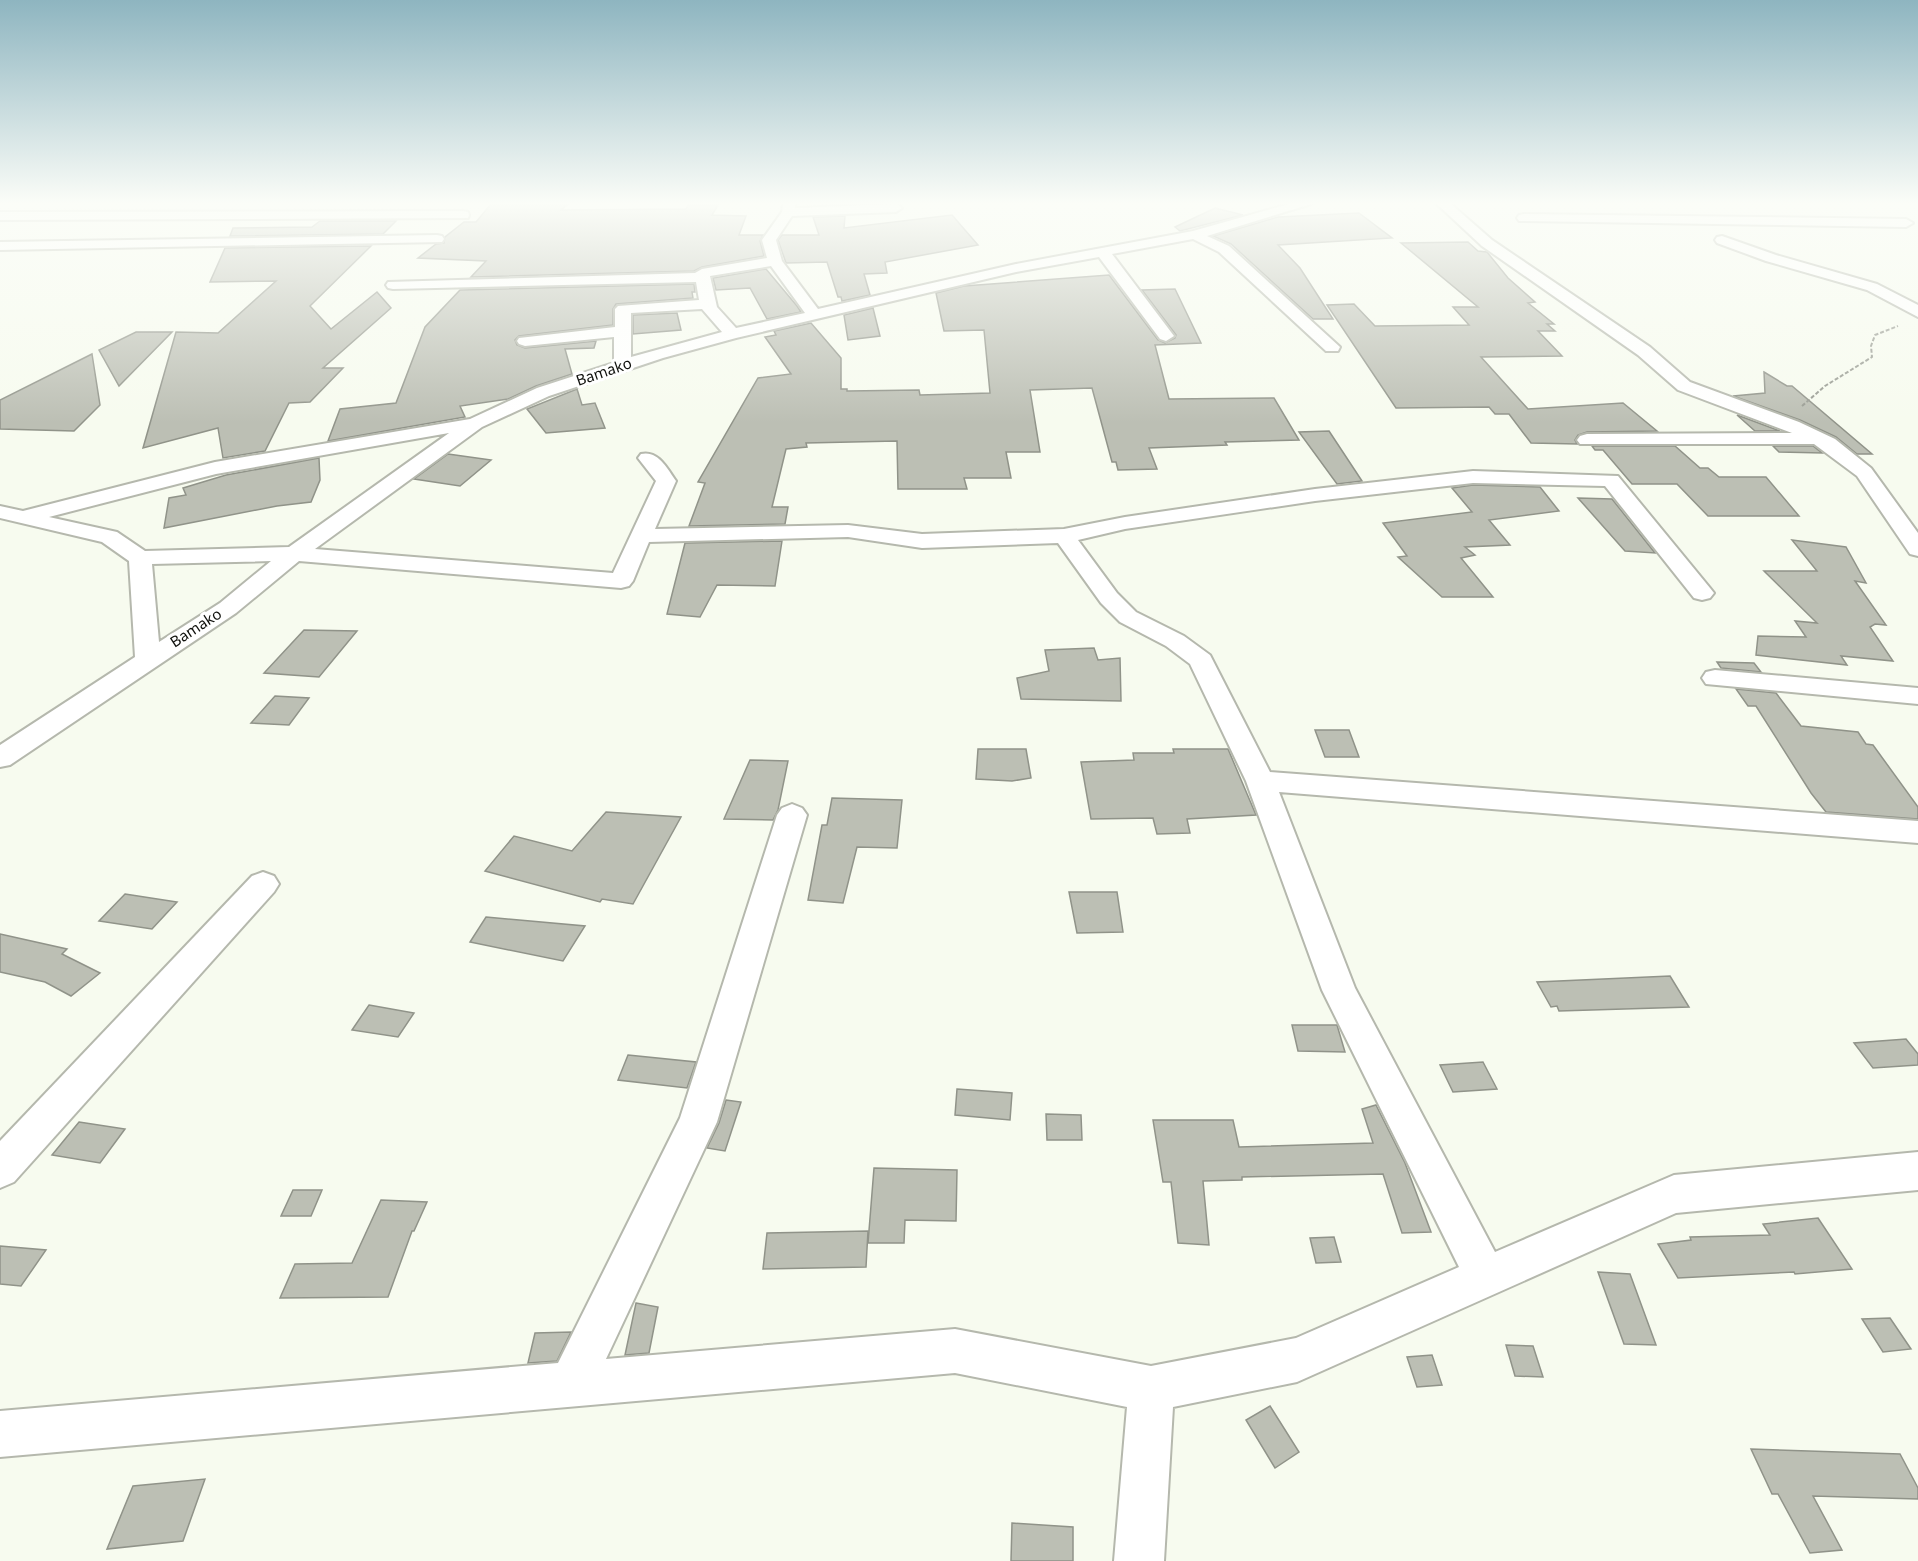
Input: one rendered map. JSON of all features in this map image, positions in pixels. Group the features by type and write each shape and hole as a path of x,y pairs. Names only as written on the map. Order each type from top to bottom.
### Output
{"street":[{"path":"400,277 393,285 622,281 703,277 705,304 733,334"},
{"path":"787,277 815,316"},
{"name":"Bamako","path":"0,758 228,608 294,554 476,423 543,392 622,366 733,334 979,277"},
{"path":"1121,277 1166,336"},
{"path":"1255,277 1332,347"},
{"path":"1536,277 1644,351 1684,386 1774,419 1820,439 1864,472 1918,549"},
{"path":"1840,277 1885,291 1918,312"},
{"path":"622,366 623,309 705,304"},
{"path":"525,341 623,331"},
{"path":"0,525 215,468 476,423"},
{"path":"1587,440 1820,439"},
{"path":"0,512 109,537 140,558 294,554 621,581 666,481 648,458"},
{"path":"641,536 848,531 922,541 1064,536 1125,524 1303,497 1473,477 1611,480 1702,593"},
{"path":"1064,536 1109,598 1128,617 1175,641 1201,660 1260,781 1339,990 1486,1278"},
{"path":"140,558 148,659"},
{"path":"1715,678 1918,696"},
{"path":"1260,781 1918,832"},
{"path":"571,1384 698,1122 792,815"},
{"path":"0,1169 264,884"},
{"path":"0,1434 955,1351 1150,1389 1297,1360 1674,1194 1918,1171"},
{"path":"1139,1561 1150,1389"}],"path":[{"path":"1774,419 1801,406 1826,386 1872,357 1871,345 1875,335 1895,327 1906,326"}],"building":[{"path":"212,277 340,277 310,306 331,329 377,292 391,308 323,368 343,368 310,402 289,403 265,451 223,458 218,428 143,448 176,332 218,333 276,281 210,282"},
{"path":"773,277 801,312 767,319 750,288 716,290 713,278"},
{"path":"832,277 865,277 870,295 842,301 841,297 838,297"},
{"path":"1110,277 1158,340 1165,343 1175,338 1176,335 1142,290 1175,289 1201,343 1155,345 1169,399 1274,398 1299,440 1225,442 1227,445 1149,448 1157,469 1118,470 1116,462 1112,462 1092,388 1030,390 1040,452 1006,452 1011,478 964,478 967,489 898,489 897,441 806,443 807,447 786,449 772,507 788,507 785,524 689,526 705,483 698,482 758,378 791,374 765,337 776,335 774,331 811,323 841,358 841,389 847,389 847,391 919,390 920,395 990,393 984,330 944,331 936,293 964,286"},
{"path":"1267,277 1306,277 1333,319 1313,319"},
{"path":"1442,277 1507,277 1535,302 1528,303 1554,324 1547,324 1555,331 1538,331 1562,356 1481,357 1528,409 1623,403 1657,431 1587,432 1578,435 1575,440 1577,444 1531,443 1509,414 1495,414 1489,407 1396,408 1327,305 1354,304 1375,326 1469,325 1453,307 1478,307"},
{"path":"694,284 693,298 616,304 613,309 613,325 519,336 515,340 517,345 525,348 596,341 594,348 565,349 572,374 536,386 508,399 460,406 465,417 328,441 340,409 396,403 425,327 460,290"},
{"path":"873,308 880,336 848,340 844,315"},
{"path":"677,313 681,330 633,334 633,315"},
{"path":"136,332 172,332 119,386 99,350"},
{"path":"92,354 100,405 74,431 0,429 0,400"},
{"path":"1764,372 1787,386 1792,386 1872,454 1857,454 1836,437 1800,420 1733,396 1765,393"},
{"path":"577,389 582,405 595,403 605,428 546,433 527,409"},
{"path":"1737,415 1780,431 1755,431"},
{"path":"1329,431 1362,481 1337,484 1299,432"},
{"path":"1592,446 1675,446 1700,468 1708,468 1719,477 1766,477 1799,516 1708,516 1677,484 1632,484 1603,450 1595,450"},
{"path":"1773,446 1813,446 1822,453 1779,452"},
{"path":"448,454 491,460 460,486 414,479"},
{"path":"319,458 320,480 311,502 277,506 164,528 169,498 186,495 183,488 226,475"},
{"path":"1473,485 1540,487 1559,511 1489,520 1510,545 1465,547 1475,555 1461,558 1493,597 1442,597 1398,557 1407,556 1383,523 1472,512 1452,488"},
{"path":"1578,498 1612,499 1655,553 1625,551"},
{"path":"1792,540 1846,547 1866,583 1855,581 1886,625 1875,624 1870,627 1893,661 1841,656 1847,665 1756,655 1758,636 1806,637 1795,621 1817,623 1764,571 1817,571"},
{"path":"782,541 775,586 717,585 700,617 667,614 685,543"},
{"path":"304,630 357,631 319,677 264,673"},
{"path":"1094,648 1098,660 1120,658 1121,701 1021,699 1017,678 1049,671 1045,650"},
{"path":"1717,662 1754,663 1761,672 1721,668"},
{"path":"1736,689 1776,693 1801,726 1858,732 1866,744 1873,745 1918,807 1918,819 1826,812 1811,793 1756,706 1748,706"},
{"path":"275,696 309,698 289,725 251,723"},
{"path":"1315,730 1349,730 1359,757 1325,757"},
{"path":"978,749 1026,749 1031,778 1012,781 976,779"},
{"path":"1173,749 1228,749 1256,815 1187,819 1190,833 1157,834 1153,818 1091,819 1081,762 1134,760 1133,753 1174,753"},
{"path":"750,760 788,761 778,810 773,820 724,819"},
{"path":"832,798 902,800 897,848 857,847 843,903 808,900 822,825 827,825"},
{"path":"606,812 681,817 633,904 602,899 600,902 485,871 514,836 572,851"},
{"path":"1069,892 1117,892 1123,932 1077,933"},
{"path":"125,894 177,902 152,929 99,921"},
{"path":"486,917 585,926 563,961 470,942"},
{"path":"0,934 67,949 62,954 100,973 71,996 45,982 0,972"},
{"path":"1670,976 1689,1007 1559,1011 1557,1006 1551,1007 1537,982"},
{"path":"369,1005 414,1013 398,1037 352,1030"},
{"path":"1292,1025 1337,1025 1345,1052 1298,1051"},
{"path":"1906,1039 1918,1054 1918,1065 1873,1068 1854,1043"},
{"path":"628,1055 696,1062 687,1088 618,1080"},
{"path":"1483,1062 1497,1089 1453,1092 1440,1065"},
{"path":"957,1089 1012,1093 1010,1120 955,1115"},
{"path":"726,1100 741,1102 725,1151 707,1148 719,1123"},
{"path":"1376,1105 1405,1163 1431,1232 1402,1233 1383,1174 1242,1177 1242,1180 1203,1181 1209,1245 1178,1243 1171,1182 1163,1182 1153,1120 1233,1120 1239,1147 1373,1143 1362,1109"},
{"path":"1046,1114 1081,1115 1082,1140 1047,1140"},
{"path":"79,1122 125,1129 100,1163 52,1155"},
{"path":"874,1168 957,1170 956,1221 905,1220 904,1243 868,1243"},
{"path":"293,1190 322,1190 311,1216 281,1216"},
{"path":"381,1200 427,1202 412,1231 388,1297 280,1298 295,1264 352,1263"},
{"path":"1818,1218 1852,1269 1795,1274 1794,1272 1678,1278 1658,1244 1691,1240 1690,1237 1770,1235 1763,1224"},
{"path":"868,1231 866,1267 763,1269 767,1233"},
{"path":"1334,1237 1341,1262 1316,1263 1310,1238"},
{"path":"0,1246 46,1250 21,1286 0,1284"},
{"path":"1598,1272 1630,1274 1656,1345 1624,1344"},
{"path":"636,1303 658,1307 649,1353 625,1355"},
{"path":"1890,1318 1911,1349 1883,1352 1862,1319"},
{"path":"571,1332 557,1361 528,1363 535,1333"},
{"path":"1506,1345 1533,1346 1543,1377 1515,1376"},
{"path":"1432,1355 1442,1385 1417,1387 1407,1357"},
{"path":"1270,1406 1299,1452 1275,1468 1246,1420"},
{"path":"1751,1449 1900,1454 1918,1488 1918,1499 1813,1496 1842,1550 1810,1553 1778,1494 1772,1494"},
{"path":"205,1479 183,1541 107,1549 133,1486"},
{"path":"1012,1523 1073,1527 1073,1561 1011,1561"}]}
